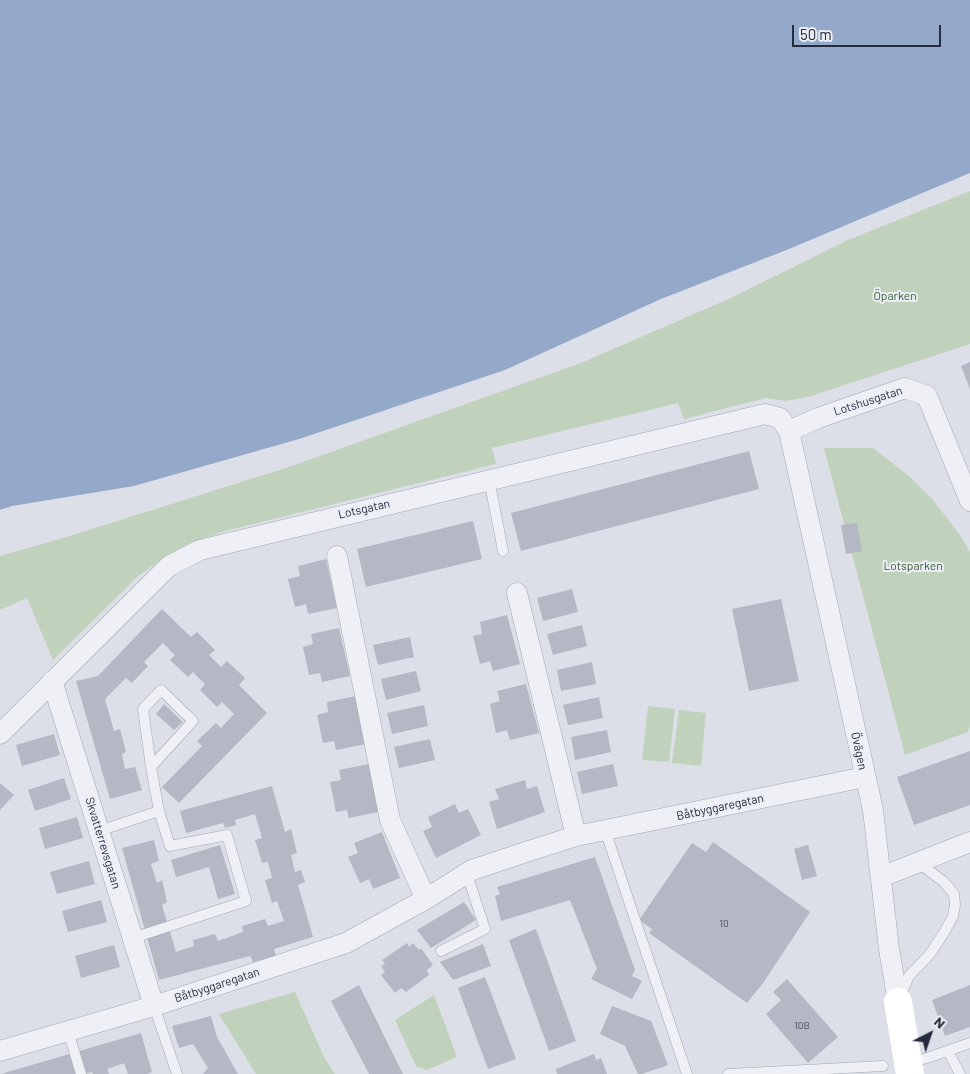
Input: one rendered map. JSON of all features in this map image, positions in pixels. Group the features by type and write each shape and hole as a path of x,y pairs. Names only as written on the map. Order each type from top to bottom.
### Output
{"street":[{"name":"Lotshusgatan","path":"789,431 818,418 905,388 927,396 970,501"},
{"name":"Lotsgatan","path":"0,734 169,566 200,550 765,414 780,418 789,431"},
{"name":"Övägen","path":"789,431 873,812 888,949 898,1002 900,1068"},
{"path":"337,556 390,820 426,899"},
{"path":"517,593 576,836"},
{"name":"Skvatterrevsgatan","path":"52,681 154,1006"},
{"name":"Båtbyggaregatan","path":"0,1051 154,1006 346,943 467,874 576,836 865,777"},
{"path":"881,877 970,842"}],"lane":[{"path":"489,479 503,551"},
{"path":"133,938 246,901 227,835 170,846 159,811 142,709 161,690 193,721 152,767"},
{"path":"99,831 159,811"},
{"path":"605,830 687,1074"},
{"path":"898,1002 910,976 930,954 945,931 955,905 954,894 944,882 919,863"},
{"path":"441,952 485,929 467,874"},
{"path":"154,1006 177,1074"},
{"path":"68,1031 81,1074"},
{"path":"728,1074 900,1068 970,1043"},
{"path":"948,1051 960,1074"}],"green space":[{"name":"Öparken","path":"970,191 970,344 808,397 786,401 766,398 684,419 678,403 492,448 496,464 225,531 190,543 159,561 137,577 53,660 27,598 0,610 0,556 286,468 581,363 733,297 848,240"},
{"name":"Lotsparken","path":"824,448 873,448 909,476 932,499 960,535 970,552 970,726 968,732 905,755"},
{"path":"648,706 675,709 669,762 642,760"},
{"path":"679,710 706,713 701,766 672,763"},
{"path":"295,992 324,1057 335,1074 256,1074 219,1014"},
{"path":"434,995 457,1057 427,1070 416,1066 395,1020"}],"water":[{"path":"0,0 970,0 970,173 789,249 661,299 505,370 299,439 134,486 12,506 0,510"}],"building":[{"path":"970,362 970,389 961,366"},
{"path":"749,451 759,489 521,551 511,513"},
{"path":"473,521 482,559 366,587 357,549"},
{"path":"857,523 862,551 846,554 841,525"},
{"path":"326,559 337,608 308,614 306,604 295,607 288,579 300,576 298,566"},
{"path":"572,589 578,612 543,621 537,598"},
{"path":"781,599 799,681 749,691 732,609"},
{"path":"162,609 191,637 197,632 215,650 209,655 221,667 227,661 245,678 239,685 267,713 179,803 162,787 202,746 197,741 216,723 221,728 234,714 222,702 217,707 200,690 205,684 193,672 188,677 170,660 175,655 163,643 144,662 148,666 132,683 126,678 105,699 114,731 120,729 126,752 122,754 125,769 135,767 142,790 110,799 76,681 98,676"},
{"path":"507,615 520,664 493,671 490,661 480,664 473,636 482,634 480,622"},
{"path":"582,625 587,646 553,655 547,634"},
{"path":"339,628 350,676 322,682 320,673 309,675 303,647 313,644 311,634"},
{"path":"410,637 414,657 378,665 373,645"},
{"path":"592,662 596,684 561,691 557,670"},
{"path":"416,671 421,691 386,700 381,679"},
{"path":"526,684 539,733 510,740 507,730 496,733 490,704 500,701 497,691"},
{"path":"356,696 366,744 336,750 334,741 323,743 317,715 328,712 327,702"},
{"path":"599,697 603,718 568,725 563,705"},
{"path":"164,704 183,722 174,730 156,714"},
{"path":"424,705 428,726 392,734 387,713"},
{"path":"607,730 611,752 575,760 571,737"},
{"path":"54,734 60,755 22,766 16,745"},
{"path":"430,739 435,760 399,768 394,747"},
{"path":"970,751 970,805 914,825 897,777"},
{"path":"369,764 378,812 349,818 347,810 336,812 330,782 341,780 339,770"},
{"path":"613,764 618,786 582,794 577,772"},
{"path":"64,778 71,799 35,811 28,790"},
{"path":"525,780 527,789 537,786 545,812 497,829 489,802 499,799 495,789"},
{"path":"0,783 14,795 0,810"},
{"path":"272,786 285,832 291,829 297,853 291,855 295,872 301,870 305,882 298,885 313,937 274,949 276,956 253,962 250,956 159,980 122,848 154,840 159,861 151,864 157,883 162,880 167,902 162,905 176,952 194,946 193,940 215,934 218,941 243,932 242,926 265,919 268,926 284,921 277,901 272,903 265,880 272,878 268,862 262,863 255,840 262,838 255,814 235,820 236,825 225,828 223,823 186,833 180,811"},
{"path":"455,804 459,813 468,809 481,835 436,858 423,831 432,827 428,817"},
{"path":"77,817 83,838 45,849 39,828"},
{"path":"382,832 400,878 373,889 369,879 360,883 348,857 358,853 354,843"},
{"path":"713,842 810,912 763,983 747,1003 649,933 652,929 639,920 692,843 706,852"},
{"path":"220,845 235,894 218,899 209,867 176,877 171,860"},
{"path":"808,845 817,876 802,880 794,849"},
{"path":"595,857 635,970 632,976 642,981 632,999 591,979 597,969 570,900 501,921 495,896 500,894 497,887"},
{"path":"89,861 95,884 57,894 50,872"},
{"path":"101,900 107,922 68,932 62,911"},
{"path":"464,902 476,920 431,948 417,930"},
{"path":"536,929 576,1041 549,1051 509,940"},
{"path":"407,943 409,947 413,943 419,950 421,948 433,965 427,970 429,975 406,992 401,988 395,993 381,975 385,972 381,966 385,964 382,960"},
{"path":"483,944 491,966 453,980 440,962"},
{"path":"114,945 120,967 81,978 75,956"},
{"path":"485,977 516,1059 488,1069 458,988"},
{"path":"787,979 838,1037 808,1063 766,1014 781,1000 773,992"},
{"path":"359,985 403,1074 369,1074 331,1001"},
{"path":"970,985 970,1027 945,1036 932,1000"},
{"path":"612,1006 651,1021 668,1065 638,1074 625,1046 600,1034"},
{"path":"211,1016 217,1037 238,1074 203,1074 208,1068 193,1044 179,1048 172,1026"},
{"path":"141,1033 152,1072 147,1074 128,1074 124,1063 107,1069 109,1074 93,1074 92,1072 84,1074 1,1074"},
{"path":"594,1054 596,1060 601,1058 607,1074 557,1074 556,1069"}]}
